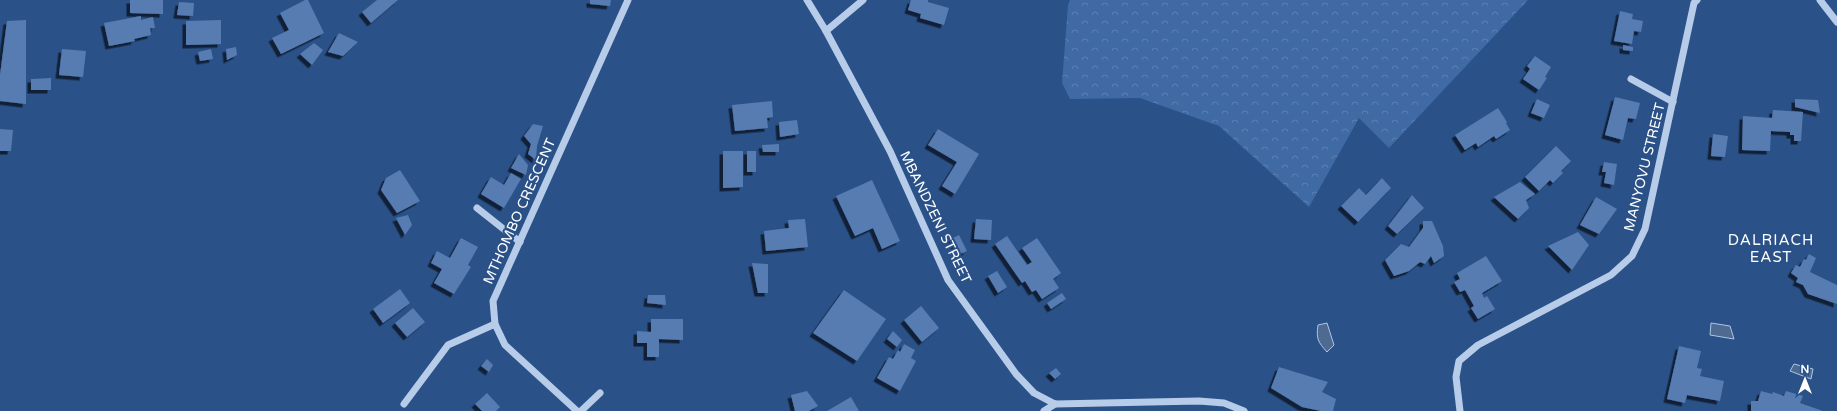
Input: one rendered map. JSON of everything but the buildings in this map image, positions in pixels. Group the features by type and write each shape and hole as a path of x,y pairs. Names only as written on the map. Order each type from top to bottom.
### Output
{"street":[{"name":"MTHOMBO CRESCENT","path":"577,411 505,345 495,324 493,301 628,0"},
{"name":"MBANDZENI STREET","path":"807,0 826,31 890,151 948,280 1016,374 1034,393 1055,404 1199,401 1224,403 1244,411"},
{"path":"826,31 864,0"},
{"name":"MANYOVU STREET","path":"1460,411 1456,377 1459,361 1478,345 1611,275 1632,256 1645,229 1694,3 1697,0"},
{"path":"1820,0 1837,22"},
{"path":"1631,79 1673,102"},
{"path":"477,208 520,242"},
{"path":"404,404 448,345 495,324"},
{"path":"582,411 600,393"},
{"path":"1044,411 1055,404"}],"green space":[{"path":"1070,0 1528,0 1389,148 1359,118 1309,207 1219,126 1140,98 1070,99 1062,83 1068,5"}],"shaded area":[{"path":"1327,323 1334,345 1327,352 1320,343 1317,334 1318,325"},
{"path":"1711,323 1730,326 1734,339 1710,335"},
{"path":"1794,364 1813,369 1811,379 1790,371"}],"district":[{"name":"DALRIACH EAST","path":"1771,248"}]}
